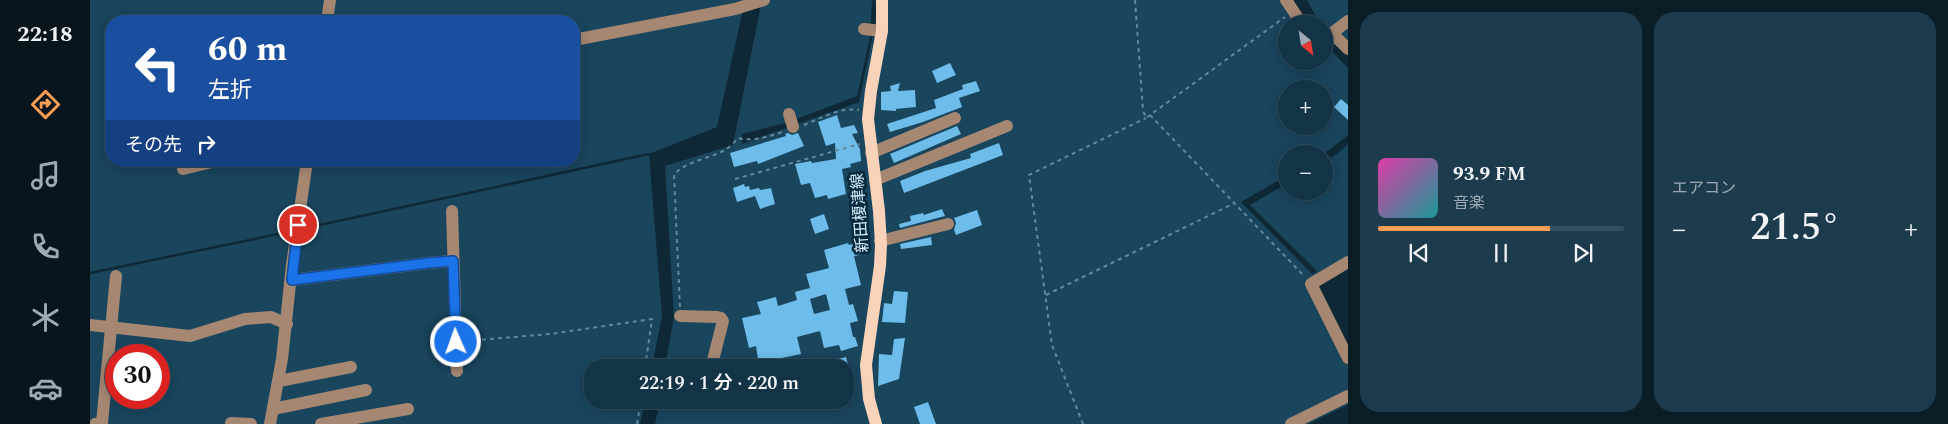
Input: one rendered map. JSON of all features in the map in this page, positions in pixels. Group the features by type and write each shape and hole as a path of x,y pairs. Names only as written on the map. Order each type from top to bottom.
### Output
{"main road":[{"name":"新田榎津線","path":"876,424 869,399 866,365 880,266 880,241 879,211 868,119 870,91 882,31 882,0"}],"street":[{"path":"328,15 330,0"},
{"path":"580,39 742,7 764,0"},
{"path":"1333,30 1348,21"},
{"path":"864,29 882,31"},
{"path":"1333,38 1348,49"},
{"path":"789,114 793,128"},
{"path":"870,147 955,118"},
{"path":"875,180 1007,126"},
{"path":"270,424 279,381 297,230 307,167"},
{"path":"452,211 457,370"},
{"path":"880,241 948,224"},
{"path":"292,280 453,261"},
{"path":"1348,262 1311,284 1348,358"},
{"path":"95,424 102,423 116,276"},
{"path":"680,316 721,318 722,321 713,359"},
{"path":"90,325 190,336 245,319 271,317 287,324"},
{"path":"279,381 351,367"},
{"path":"272,409 366,390"},
{"path":"1291,424 1348,396"},
{"path":"321,424 408,409"},
{"path":"231,423 251,424"}],"path":[{"path":"1135,0 1143,110 1146,118"},
{"path":"1083,424 1052,345 1030,175 1146,118 1289,5"},
{"path":"680,316 674,175 682,168 722,152 738,138 758,139 851,109 862,111"},
{"path":"1150,115 1311,284"},
{"path":"735,179 870,147"},
{"path":"1045,295 1235,203"},
{"path":"456,342 550,334 652,320 646,359"},
{"path":"637,424 640,409"}],"water":[{"path":"745,0 762,0 733,145 665,166 674,317 666,359 654,359 662,316 649,154 717,127"},
{"path":"872,0 876,1 876,19 859,102 742,144 742,134 786,123 857,96 870,37"},
{"path":"1290,0 1307,0 1315,15 1301,15"},
{"path":"1333,42 1348,55 1348,68 1333,52"},
{"path":"1348,135 1348,144 1333,156 1333,147"},
{"path":"1278,181 1278,189 1250,205 1317,271 1312,274 1241,202"},
{"path":"1348,268 1348,345 1319,286"},
{"path":"1348,405 1348,424 1308,424"},
{"path":"643,409 658,409 655,424 640,424"}],"building":[{"path":"950,63 956,75 937,83 932,71"},
{"path":"976,81 980,91 959,98 962,107 890,132 887,124 936,108 934,100 963,89 962,85"},
{"path":"900,83 898,91 915,90 916,107 896,109 896,111 881,110 881,92 891,91 890,86"},
{"path":"1341,99 1348,105 1348,120 1334,107"},
{"path":"837,115 841,128 854,125 858,133 852,134 860,149 861,161 850,164 851,167 842,169 846,194 828,199 827,195 815,198 810,183 801,185 795,164 836,159 835,143 826,146 818,122"},
{"path":"957,126 961,134 894,163 890,154"},
{"path":"798,133 804,146 758,164 757,161 734,167 730,153 786,136 785,134 792,135"},
{"path":"999,143 1003,155 904,193 900,181 925,171 971,158 970,154"},
{"path":"744,184 745,187 749,186 750,190 771,188 775,204 760,209 755,196 737,202 733,188"},
{"path":"942,209 945,216 900,228 899,224 911,221 910,216 923,213 924,215"},
{"path":"977,210 982,225 956,235 954,218"},
{"path":"824,214 829,229 815,234 810,219"},
{"path":"931,237 932,245 901,249 900,244"},
{"path":"861,242 864,254 854,256 861,285 845,289 849,305 853,304 858,321 850,323 853,337 855,337 858,346 841,351 839,345 824,348 820,331 797,337 801,354 777,359 758,359 756,346 749,348 742,318 761,314 757,302 776,297 778,306 797,300 795,292 810,288 806,274 829,268 824,250 848,243 849,245","holes":["826,294 830,310 814,314 810,299"]},
{"path":"894,291 908,292 905,323 882,322 884,303 892,304"},
{"path":"905,338 899,379 878,386 879,354 892,355 894,339"},
{"path":"928,402 936,424 920,424 914,407"}],"waterway":[{"path":"301,229 649,154"},
{"path":"90,273 293,231"}],"route":[{"path":"298,225 292,265 292,280 453,261 456,342"}]}
